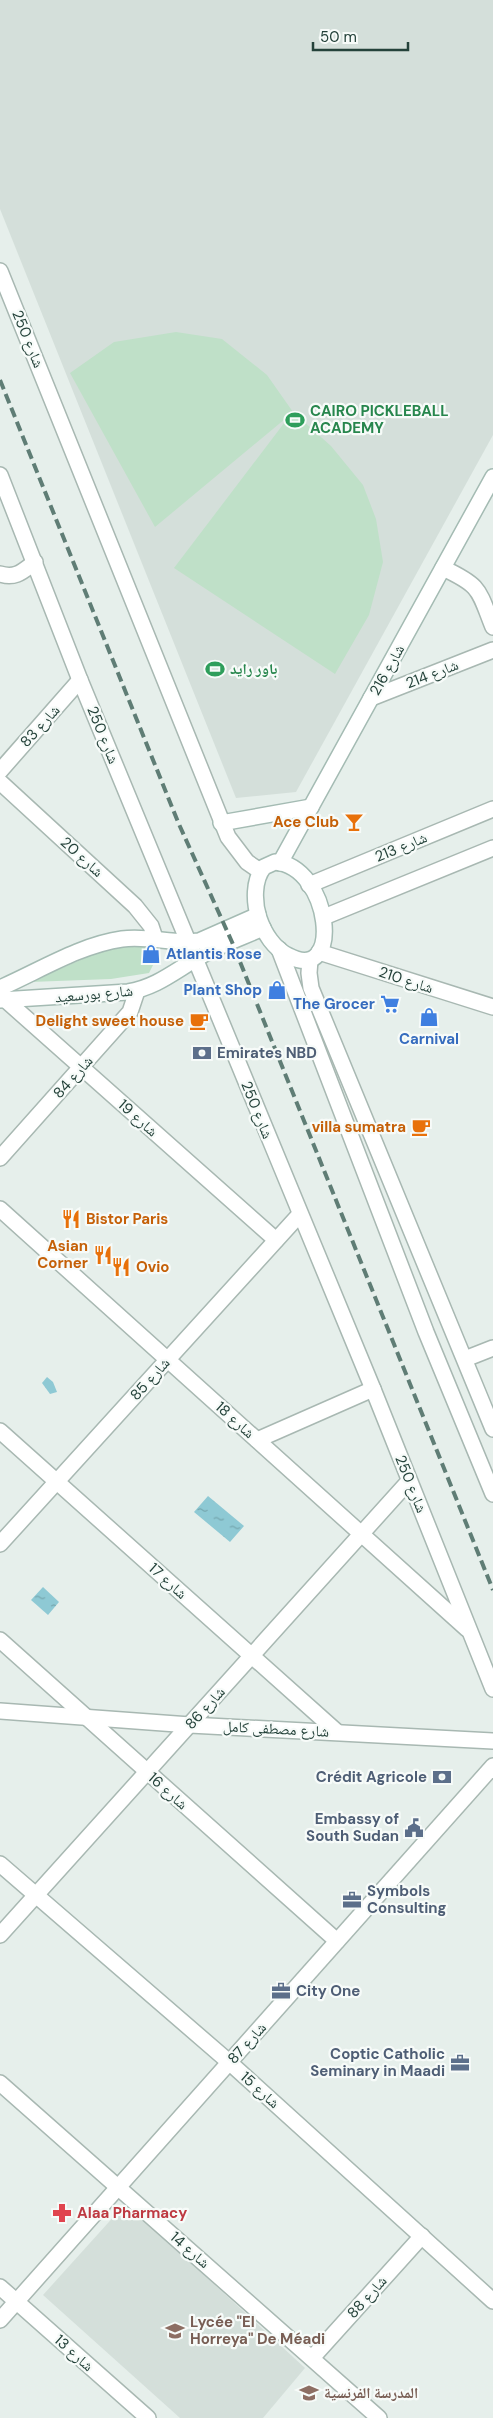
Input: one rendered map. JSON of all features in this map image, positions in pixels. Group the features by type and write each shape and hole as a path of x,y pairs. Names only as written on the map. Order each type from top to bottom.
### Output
{"street":[{"name":"شارع 250","path":"0,271 221,823 236,850 260,871"},
{"name":"شارع 250","path":"0,475 80,680 373,1389 493,1689"},
{"name":"شارع 216","path":"280,863 491,485"},
{"path":"0,574 9,577 18,574 35,562"},
{"path":"443,568 473,585 481,596 493,627"},
{"name":"شارع 214","path":"371,698 493,650"},
{"name":"شارع 83","path":"0,771 80,680"},
{"name":"شارع 20","path":"0,782 140,910 151,926 155,938"},
{"path":"221,823 311,807"},
{"name":"شارع 213","path":"310,885 493,809"},
{"path":"324,917 493,848"},
{"path":"493,1429 311,988 309,972 324,935 324,917 319,900 310,885 296,872 280,863 269,864 260,871 255,892 260,922 278,949 426,1332 493,1494"},
{"path":"1,996 71,955 96,946 121,939 155,938 189,943 260,922"},
{"name":"شارع بورسعيد","path":"1,996 137,991 162,982 195,959 260,922"},
{"path":"278,949 297,960 315,956"},
{"name":"شارع 210","path":"315,956 493,1007"},
{"name":"شارع 84","path":"0,1158 130,1012 137,991"},
{"name":"شارع 19","path":"1,996 276,1240"},
{"name":"شارع 18","path":"0,1209 470,1632"},
{"name":"شارع 85","path":"0,1544 300,1214"},
{"path":"464,1359 493,1348"},
{"path":"257,1440 373,1389"},
{"name":"شارع 17","path":"0,1431 336,1731"},
{"name":"شارع 86","path":"0,1934 409,1481"},
{"name":"شارع 16","path":"0,1640 336,1941"},
{"name":"شارع مصطفى كامل","path":"0,1710 190,1724 493,1741"},
{"name":"شارع 87","path":"0,2320 493,1766"},
{"name":"شارع 15","path":"0,1864 229,2062 493,2300"},
{"name":"شارع 14","path":"0,2083 380,2418"},
{"name":"شارع 88","path":"312,2358 422,2236"},
{"name":"شارع 13","path":"0,2287 148,2418"}],"shaded area":[{"path":"0,0 493,0 493,435 296,792 236,798 0,209"},
{"name":"Lycée \"El Horreya\" De Méadi","path":"126,2203 305,2368 263,2418 180,2418 43,2295"}],"green space":[{"path":"176,332 222,339 267,375 293,412 331,446 363,485 376,519 383,562 369,615 335,674 174,568 291,414 155,527 70,373 114,342"},
{"path":"139,942 153,948 156,959 149,973 111,979 30,982 108,948"}],"water":[{"path":"47,1377 53,1382 57,1392 50,1394 42,1383"},
{"path":"208,1496 244,1526 230,1542 194,1512"},
{"path":"43,1587 59,1602 48,1615 31,1600"}],"railway":[{"path":"0,380 178,822 232,942 493,1590"}],"place":[{"name":"CAIRO PICKLEBALL ACADEMY","path":"295,420"},
{"name":"باور رايد","path":"215,669"},
{"name":"Ace Club","path":"354,822"},
{"name":"Atlantis Rose","path":"151,954"},
{"name":"Plant Shop","path":"277,990"},
{"name":"The Grocer","path":"390,1004"},
{"name":"Carnival","path":"429,1017"},
{"name":"Delight sweet house","path":"199,1021"},
{"name":"Emirates NBD","path":"202,1053"},
{"name":"villa sumatra","path":"421,1127"},
{"name":"Bistor Paris","path":"71,1219"},
{"name":"Asian Corner","path":"103,1255"},
{"name":"Ovio","path":"121,1267"},
{"name":"Crédit Agricole","path":"442,1777"},
{"name":"Embassy of South Sudan","path":"414,1828"},
{"name":"Symbols Consulting","path":"352,1900"},
{"name":"City One","path":"281,1991"},
{"name":"Coptic Catholic Seminary in Maadi","path":"460,2063"},
{"name":"Alaa Pharmacy","path":"62,2213"},
{"name":"Lycée \"El Horreya\" De Méadi","path":"175,2331"},
{"name":"المدرسة الفرنسية","path":"309,2393"}]}
